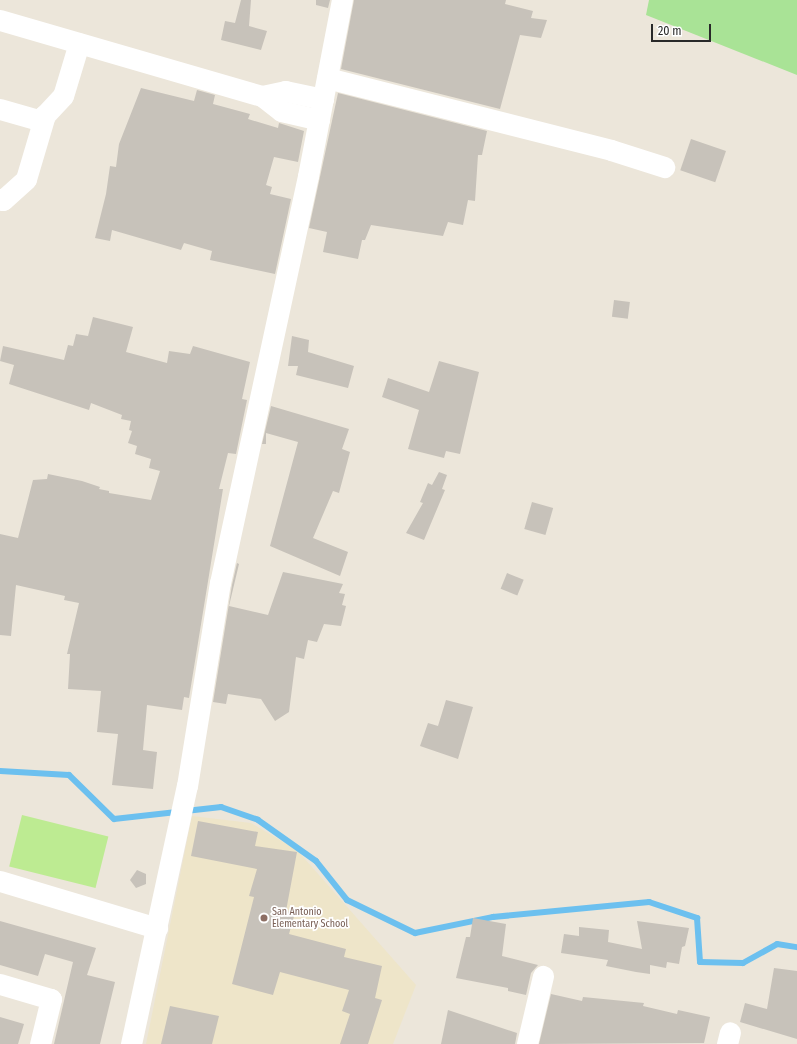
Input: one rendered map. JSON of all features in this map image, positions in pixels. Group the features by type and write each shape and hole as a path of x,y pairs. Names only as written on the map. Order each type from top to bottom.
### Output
{"street":[{"path":"131,1044 187,786 220,583 319,120 342,0"},
{"path":"0,20 262,96 281,111 319,120"},
{"path":"0,109 38,120 45,115 63,96 79,43"},
{"path":"327,78 611,150 664,167"},
{"path":"262,96 284,90 323,99"},
{"path":"0,199 3,200 26,178 45,115"},
{"path":"0,882 157,928"},
{"path":"527,1044 543,976"},
{"path":"0,984 51,998 40,1044"}],"shaded area":[{"name":"San Antonio Elementary School","path":"192,816 251,823 297,850 416,985 393,1044 146,1044"}],"green space":[{"path":"649,0 797,0 797,75 646,15"},
{"path":"22,815 108,837 96,888 9,866"}],"building":[{"path":"241,0 251,0 249,26 267,31 261,50 221,40 225,21 235,23"},
{"path":"316,0 330,0 328,8 316,5"},
{"path":"354,0 506,0 505,4 533,11 531,18 547,20 541,38 520,35 500,109 341,69"},
{"path":"141,88 194,101 197,90 215,95 213,104 250,114 248,119 278,128 279,123 304,131 298,162 274,157 266,185 272,187 270,194 291,199 275,274 210,260 212,251 184,243 181,250 112,230 110,241 95,238 106,194 110,166 116,167 119,144"},
{"path":"338,93 487,131 482,155 478,155 475,201 468,200 463,225 448,222 443,236 371,225 365,240 362,240 358,259 323,252 327,232 309,228"},
{"path":"691,139 726,151 715,182 680,170"},
{"path":"614,300 630,302 628,319 612,317"},
{"path":"93,317 133,327 126,352 167,363 169,351 190,354 193,346 250,362 242,399 247,400 236,454 228,453 219,489 223,489 189,698 184,697 182,710 147,705 143,750 157,752 153,789 112,785 118,734 97,732 101,691 68,689 70,654 67,654 79,603 64,600 65,596 16,585 11,636 0,635 0,534 18,538 33,480 47,479 48,474 82,481 100,487 99,489 109,491 109,493 151,500 160,471 149,468 151,459 135,454 137,446 128,443 132,431 129,430 131,421 121,419 122,415 91,403 89,410 9,384 14,365 0,361 3,346 64,360 68,345 73,346 76,334 88,336"},
{"path":"292,336 309,340 308,352 354,366 348,388 296,375 298,366 288,366"},
{"path":"439,361 479,372 460,454 446,451 444,458 408,449 419,410 382,397 388,378 429,392"},
{"path":"271,406 349,429 342,449 350,452 339,493 333,491 313,538 348,552 340,576 270,546 298,442 266,433 266,444 262,444"},
{"path":"439,472 447,475 442,489 445,490 424,540 406,533 423,503 420,502 428,483 432,485"},
{"path":"532,502 553,508 545,535 524,529"},
{"path":"237,563 239,564 229,606 268,615 283,572 343,584 339,593 345,594 342,605 346,606 341,626 324,624 317,642 308,640 304,659 296,657 289,712 275,721 261,699 228,694 226,704 213,702 232,585"},
{"path":"507,573 524,580 517,596 501,589"},
{"path":"446,700 473,707 458,759 420,746 428,723 438,726"},
{"path":"198,821 258,832 255,846 297,852 286,911 295,913 289,934 346,949 344,957 382,966 375,998 382,1000 368,1044 340,1044 350,1014 342,1011 349,990 280,972 273,995 232,984 254,897 249,896 257,869 191,856"},
{"path":"137,870 146,874 146,884 136,888 130,880"},
{"path":"473,918 506,924 502,956 538,965 531,973 526,995 508,991 508,988 456,978 466,937 470,937"},
{"path":"0,921 96,948 87,975 115,982 100,1044 54,1044 73,962 45,954 38,976 0,965"},
{"path":"637,921 689,928 685,946 682,947 679,964 667,962 666,968 650,965 650,974 606,966 608,960 561,953 564,934 579,936 579,927 609,930 608,942 642,949"},
{"path":"774,968 797,971 797,1039 740,1022 745,1003 767,1009"},
{"path":"551,994 582,1001 583,997 644,1003 643,1006 677,1014 678,1010 710,1017 704,1043 539,1044"},
{"path":"170,1006 219,1016 212,1044 161,1044"},
{"path":"448,1010 517,1033 515,1044 441,1044"},
{"path":"0,1017 24,1024 18,1044 0,1044"}],"waterway":[{"path":"0,771 69,775 114,819 221,807 258,820 316,861 347,900 415,933 493,917 649,902 697,918 700,962 743,963 777,944 797,947"}],"place":[{"name":"San Antonio Elementary School","path":"264,918"}]}
